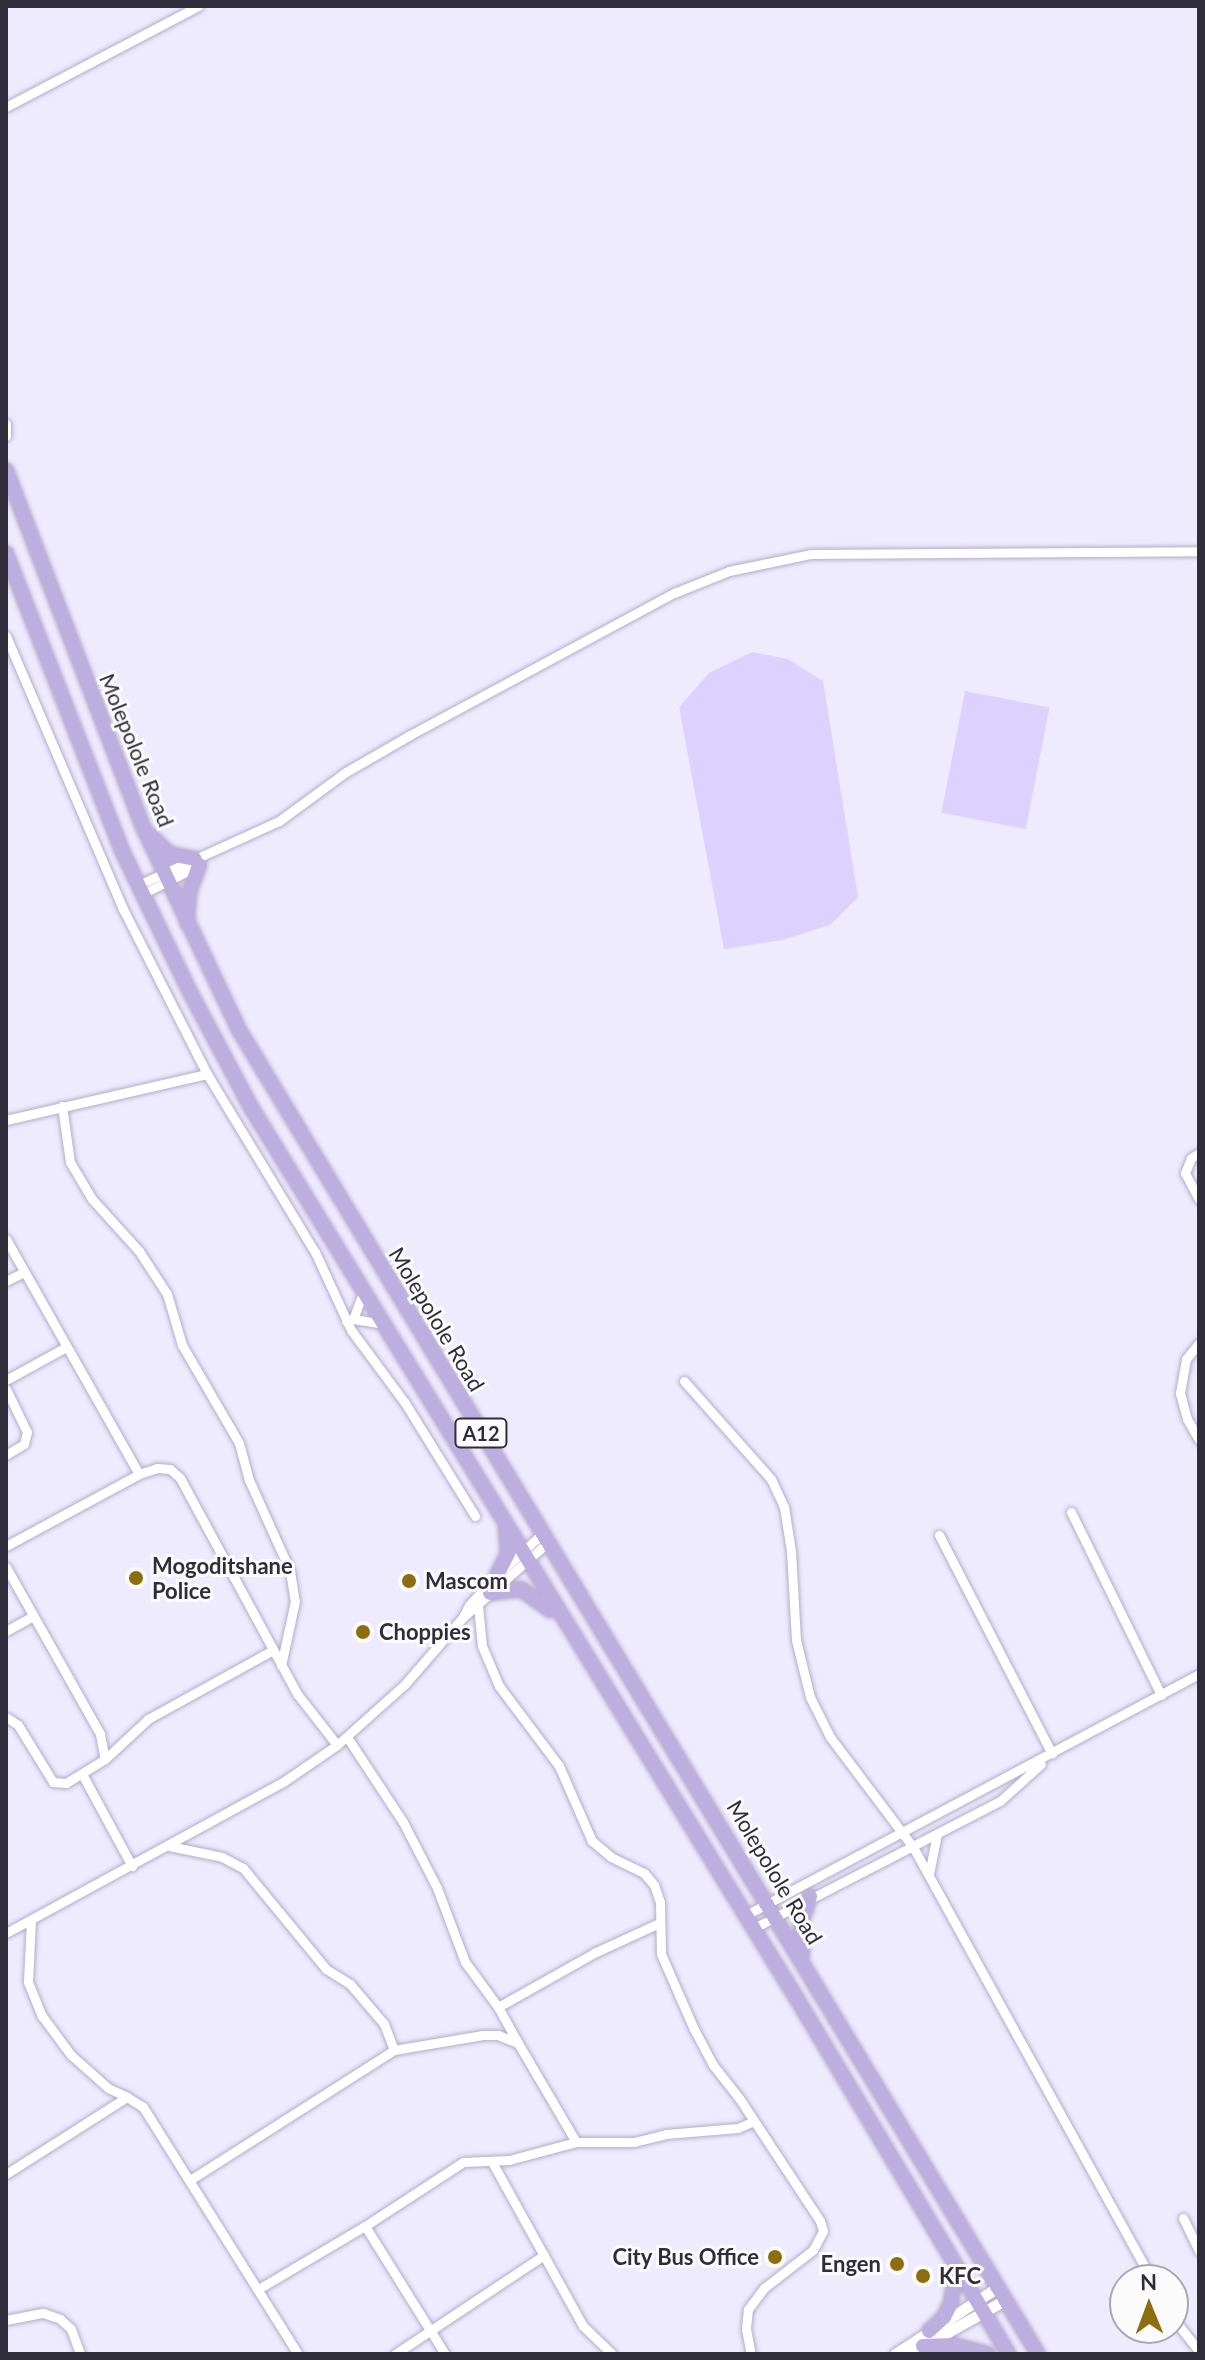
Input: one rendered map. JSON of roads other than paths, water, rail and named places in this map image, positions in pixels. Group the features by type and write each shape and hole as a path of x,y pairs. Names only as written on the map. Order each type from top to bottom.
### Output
{"main road":[{"name":"Molepolole Road","path":"6,470 144,829 239,1030 773,1909 1038,2354"},
{"name":"A12","path":"6,553 140,890 252,1109 1009,2354"},
{"path":"144,829 170,854 197,862 189,893 187,925"},
{"path":"497,1575 509,1546 504,1521"},
{"path":"490,1593 521,1589 534,1595 565,1625"},
{"path":"803,1960 800,1933 810,1897"},
{"path":"929,2331 944,2317 951,2303 956,2267"},
{"path":"923,2346 954,2345 988,2354"}],"street":[{"path":"6,107 198,6"},
{"path":"6,424 6,436"},
{"path":"140,890 279,821 346,772 410,735 674,593 729,571 811,554 1199,551"},
{"path":"6,636 123,909 207,1074 315,1252 350,1320 475,1516"},
{"path":"6,1120 207,1074"},
{"path":"62,1106 70,1162 92,1199 139,1251 167,1294 182,1345 239,1443 253,1491 290,1571 295,1601 281,1666"},
{"path":"1199,1153 1191,1158 1185,1173 1199,1199"},
{"path":"6,1239 139,1474"},
{"path":"6,1281 24,1272"},
{"path":"350,1320 364,1291"},
{"path":"350,1320 384,1324"},
{"path":"1199,1343 1186,1359 1180,1393 1187,1419 1199,1440"},
{"path":"6,1380 66,1347"},
{"path":"684,1381 771,1479 784,1507 791,1551 796,1640 810,1697 830,1737 913,1847 1143,2264"},
{"path":"6,1389 27,1432 24,1444 6,1455"},
{"path":"6,1546 139,1474 157,1468 170,1469 180,1478 298,1695 337,1745"},
{"path":"1071,1512 1161,1695"},
{"path":"939,1535 1052,1754"},
{"path":"463,1617 469,1605 497,1575 545,1538"},
{"path":"6,1933 283,1782 337,1745 405,1684 463,1617 478,1606 524,1554"},
{"path":"6,1567 100,1734 105,1759"},
{"path":"478,1606 482,1646 499,1686 559,1766 592,1841 611,1857 644,1873 654,1885 660,1902 661,1954 694,2029 713,2065 820,2221 823,2231 813,2250 764,2288 748,2309 746,2329 751,2354"},
{"path":"6,1631 33,1616"},
{"path":"6,1717 18,1725 53,1782 66,1783 105,1759 148,1719 273,1650"},
{"path":"748,1922 818,1878 1199,1674"},
{"path":"347,1737 403,1822 437,1888 465,1962 498,2007 576,2142"},
{"path":"748,1922 773,1909 825,1890 1000,1801 1052,1754"},
{"path":"82,1774 132,1866"},
{"path":"928,1875 937,1834"},
{"path":"169,1846 222,1857 243,1868 326,1969 350,1984 384,2024 394,2050"},
{"path":"818,1878 825,1890"},
{"path":"31,1920 28,1982 42,2016 71,2055 108,2088 127,2097 151,2116 298,2354"},
{"path":"498,2007 596,1952 659,1923"},
{"path":"190,2180 394,2050 483,2035 498,2035 518,2043"},
{"path":"6,2174 127,2097"},
{"path":"260,2288 365,2226 463,2162 492,2162 576,2142 634,2142 666,2134 738,2128 754,2121"},
{"path":"492,2162 583,2326 612,2354"},
{"path":"1183,2218 1199,2251"},
{"path":"365,2226 445,2354"},
{"path":"395,2354 544,2255"},
{"path":"895,2354 929,2331 1002,2294"},
{"path":"909,2354 979,2307"},
{"path":"6,2320 43,2313 60,2319 71,2329 80,2354"}],"place":[{"name":"Mogoditshane Police","path":"136,1578"},
{"name":"Mascom","path":"409,1581"},
{"name":"Choppies","path":"363,1632"},
{"name":"City Bus Office","path":"775,2257"},
{"name":"Engen","path":"897,2264"},
{"name":"KFC","path":"923,2276"}]}
